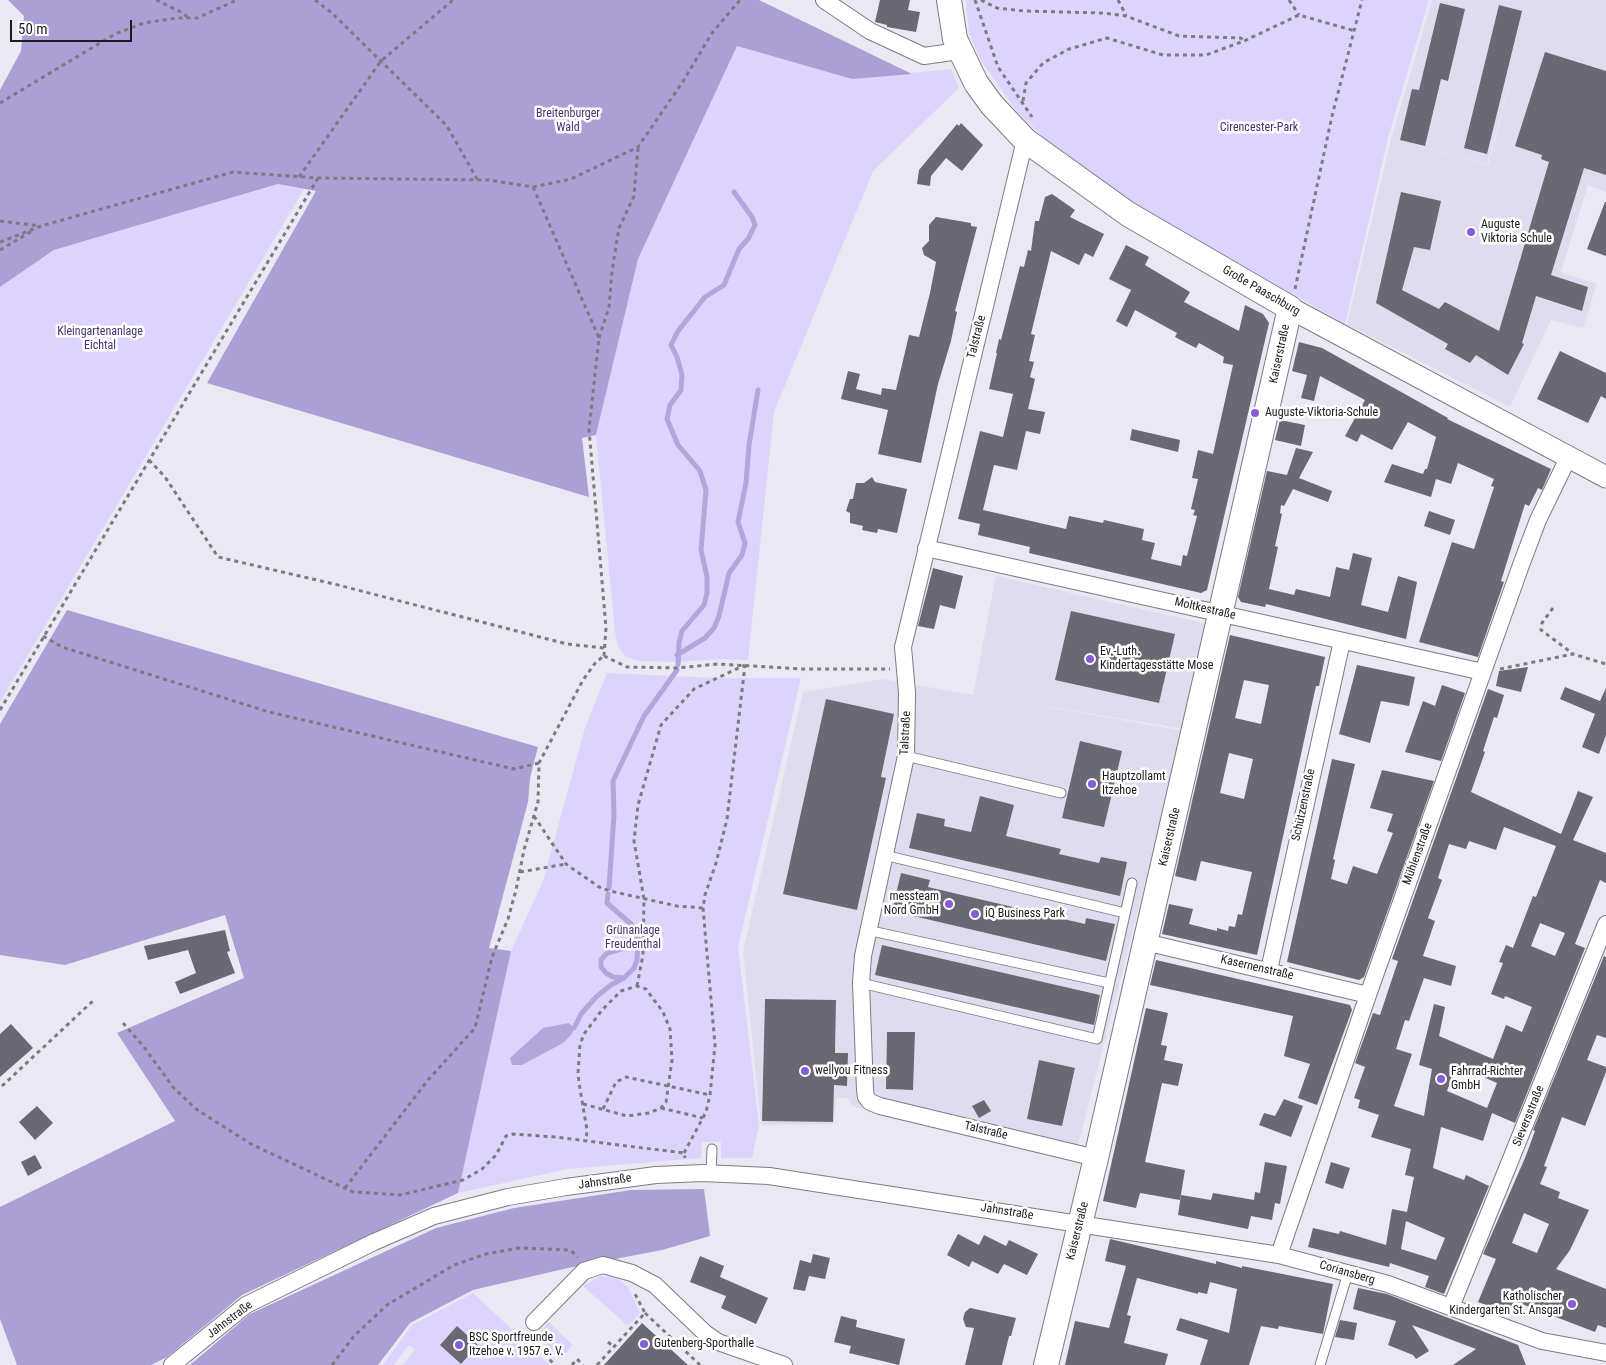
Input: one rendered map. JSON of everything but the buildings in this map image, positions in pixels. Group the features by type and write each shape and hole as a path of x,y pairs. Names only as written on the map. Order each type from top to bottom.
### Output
{"main road":[{"name":"Große Paaschburg","path":"949,0 952,28 959,51 986,98 1025,140 1128,214 1290,308"},
{"name":"Kaiserstraße","path":"1046,1365 1096,1158 1222,613 1290,308"}],"street":[{"path":"824,0 870,31 924,56 959,51"},
{"name":"Talstraße","path":"1025,140 903,647 908,702 906,756 866,930 862,983 865,1090 866,1097 870,1102 1096,1158"},
{"name":"Große Paaschburg","path":"1290,308 1606,477"},
{"name":"Mühlenstraße","path":"1280,1255 1368,994 1483,672 1538,520 1568,458"},
{"name":"Moltkestraße","path":"926,548 1483,672"},
{"name":"Schützenstraße","path":"1269,970 1306,795 1342,641"},
{"name":"Sieversstraße","path":"1451,1307 1606,924"},
{"name":"Kasernenstraße","path":"1146,942 1368,994"},
{"name":"Jahnstraße","path":"172,1365 246,1305 374,1242 434,1216 508,1197 656,1175 711,1173 769,1176 1080,1223"},
{"name":"Coriansberg","path":"1080,1223 1280,1255 1388,1284 1542,1341 1606,1353"},
{"path":"534,1322 574,1280 591,1268 603,1266 639,1276 655,1285 705,1333 718,1342 782,1365"}],"lane":[{"path":"906,756 1060,793"},
{"path":"884,855 1125,913"},
{"path":"862,983 1097,1039 1132,883"},
{"path":"866,930 1109,983"},
{"path":"711,1173 712,1149"},
{"path":"1320,1365 1348,1273"}],"path":[{"path":"156,0 183,13 187,18"},
{"path":"0,102 115,34 144,23 207,14 237,0"},
{"path":"314,0 332,13 447,126 477,179"},
{"path":"299,177 381,61 453,0"},
{"path":"604,656 606,628 588,429 599,338 609,307 612,271 619,228 634,196 638,147 682,83 712,34 740,0"},
{"path":"975,0 998,67 1022,102 1026,83 1043,63 1069,49 1107,38 1163,55 1206,55 1244,42 1299,15"},
{"path":"981,0 997,8 1024,11 1102,13 1126,16 1179,36 1241,38 1244,42"},
{"path":"1118,0 1126,16"},
{"path":"1288,0 1299,15 1355,31"},
{"path":"1290,308 1332,116 1362,0"},
{"path":"0,242 41,226 233,172 318,178 477,179 533,187 571,179 638,147"},
{"path":"0,710 42,636 318,178"},
{"path":"533,187 599,338"},
{"path":"0,221 41,226"},
{"path":"0,250 41,226"},
{"path":"149,460 165,478 218,557 334,584 567,644 604,648"},
{"path":"1553,608 1542,623 1541,630 1573,654 1606,664"},
{"path":"42,636 89,656 269,712 514,768 539,763"},
{"path":"1483,672 1573,654"},
{"path":"345,1188 428,1080 475,1028 492,957 512,906 534,816 540,787 539,763 583,680 596,662 604,656"},
{"path":"604,656 627,667 677,668 718,664 802,669 904,668"},
{"path":"636,986 643,955 644,900 634,842 638,805 661,725 694,689 745,665"},
{"path":"686,1174 684,1153 703,1118 710,1095 715,1045 704,908 705,895 716,863 727,819 745,665"},
{"path":"534,816 566,864 599,887 644,900 677,906 704,908"},
{"path":"520,872 566,864"},
{"path":"582,1104 627,1116 649,1113 661,1108 666,1102 672,1060 670,1029 664,1012 646,989 636,986 621,991 602,1010 584,1034 580,1045 578,1073 582,1104 587,1130 586,1141"},
{"path":"2,1086 95,999"},
{"path":"123,1024 144,1046 173,1087 196,1109 251,1144 353,1192 374,1195 400,1195 463,1180 482,1169 496,1155 506,1136 513,1134 684,1153"},
{"path":"602,1109 620,1078 626,1077 710,1095"},
{"path":"661,1108 703,1118"},
{"path":"332,1365 354,1336 387,1305 454,1265 486,1254 519,1248 570,1250 591,1268"},
{"path":"639,1276 633,1290 645,1313 700,1365"},
{"path":"597,1365 645,1313"},
{"path":"534,1322 524,1334 555,1365"},
{"path":"608,1342 614,1347"},
{"path":"572,1365 577,1359 583,1365"}],"shaded area":[{"name":"Auguste Viktoria Schule","path":"1432,0 1606,0 1606,192 1588,185 1561,272 1597,284 1583,328 1551,320 1510,407 1347,324 1391,139","holes":["1523,34 1488,165 1391,139 1487,164"]},
{"path":"996,576 1207,624 1184,729 1008,700 1184,731 1074,1161 852,1106 848,1098 836,1098 834,1124 761,1125 743,951 803,692 883,679 973,695","holes":["826,699 894,714 881,777 886,779 857,910 783,894","918,813 945,819 944,826 982,834 983,831 1060,849 1059,854 1099,863 1101,857 1127,862 1120,895 910,848","901,873 929,880 928,887 1085,924 1086,918 1115,924 1106,961 893,911","882,945 1101,995 1094,1025 875,975","765,999 836,1000 835,1053 847,1086 834,1085 833,1122 762,1121","887,1032 915,1032 913,1090 886,1089","1040,1060 1075,1068 1062,1126 1027,1119"]},
{"path":"569,1023 574,1028 572,1034 563,1043 522,1065 512,1065 510,1058 543,1028"}],"green space":[{"name":"Breitenburger Wald","path":"8,0 759,0 912,74 852,79 737,46 638,259 596,435 582,438 589,497 207,383 316,191 278,184 54,250 0,287 0,90 21,51 24,16"},
{"name":"Cirencester-Park","path":"966,0 1429,0 1388,138 1345,324 1130,201 1053,147 1015,109 981,61 969,33"},
{"path":"737,46 852,79 951,69 959,88 873,171 774,412 748,660 638,661 626,657 618,647 615,632 596,435 638,259"},
{"name":"Kleingartenanlage Eichtal","path":"279,184 304,189 0,702 0,287 54,250"},
{"path":"67,610 538,747 530,778 528,802 489,948 511,951 458,1193 242,1295 167,1357 151,1365 17,1365 0,1319 0,1207 175,1121 117,1033 244,978 225,915 65,965 0,955 0,724"},
{"name":"Grünanlage Freudenthal","path":"607,673 718,678 801,678 738,947 759,1125 752,1158 721,1158 721,1142 702,1142 701,1158 567,1169 458,1193 511,951 543,881 585,728"},
{"path":"704,1189 710,1236 662,1250 568,1268 473,1290 410,1323 378,1365 190,1365 250,1314 436,1228 514,1208 631,1190"},
{"path":"601,1276 618,1279 628,1287 640,1313 628,1326 583,1286"},
{"path":"473,1293 550,1365 403,1365 415,1350 409,1345 394,1365 383,1365 412,1325"},
{"path":"549,1322 573,1345 560,1359 536,1336"}],"waterway":[{"path":"678,665 679,643 682,631 704,605 707,593 707,577 701,550 706,490 700,471 678,445 667,419 670,405 681,390 682,375 677,357 671,345 678,331 705,297 724,285 739,249 748,239 755,225 752,217 734,192"},
{"path":"677,655 705,638 714,628 719,616 729,573 742,555 745,543 738,522 746,483 749,445 758,390"},
{"path":"609,888 614,815 613,781 644,716 677,670"},
{"path":"574,1028 581,1014 596,997 611,985 624,978 634,968 637,960 638,938 632,925 607,903 608,894"},
{"path":"624,978 613,977 606,973 601,967 601,960 607,953 632,946 637,938"}],"place":[{"name":"Auguste Viktoria Schule","path":"1471,232"},
{"name":"Auguste-Viktoria-Schule","path":"1255,413"},
{"name":"Ev.-Luth. Kindertagesstätte Mose","path":"1090,659"},
{"name":"Hauptzollamt Itzehoe","path":"1092,784"},
{"name":"messteam Nord GmbH","path":"949,904"},
{"name":"iQ Business Park","path":"975,914"},
{"name":"wellyou Fitness","path":"805,1071"},
{"name":"Fahrrad-Richter GmbH","path":"1441,1079"},
{"name":"Katholischer Kindergarten St. Ansgar","path":"1572,1304"},
{"name":"Gutenberg-Sporthalle","path":"644,1344"},
{"name":"BSC Sportfreunde Itzehoe v. 1957 e. V.","path":"459,1345"}]}
